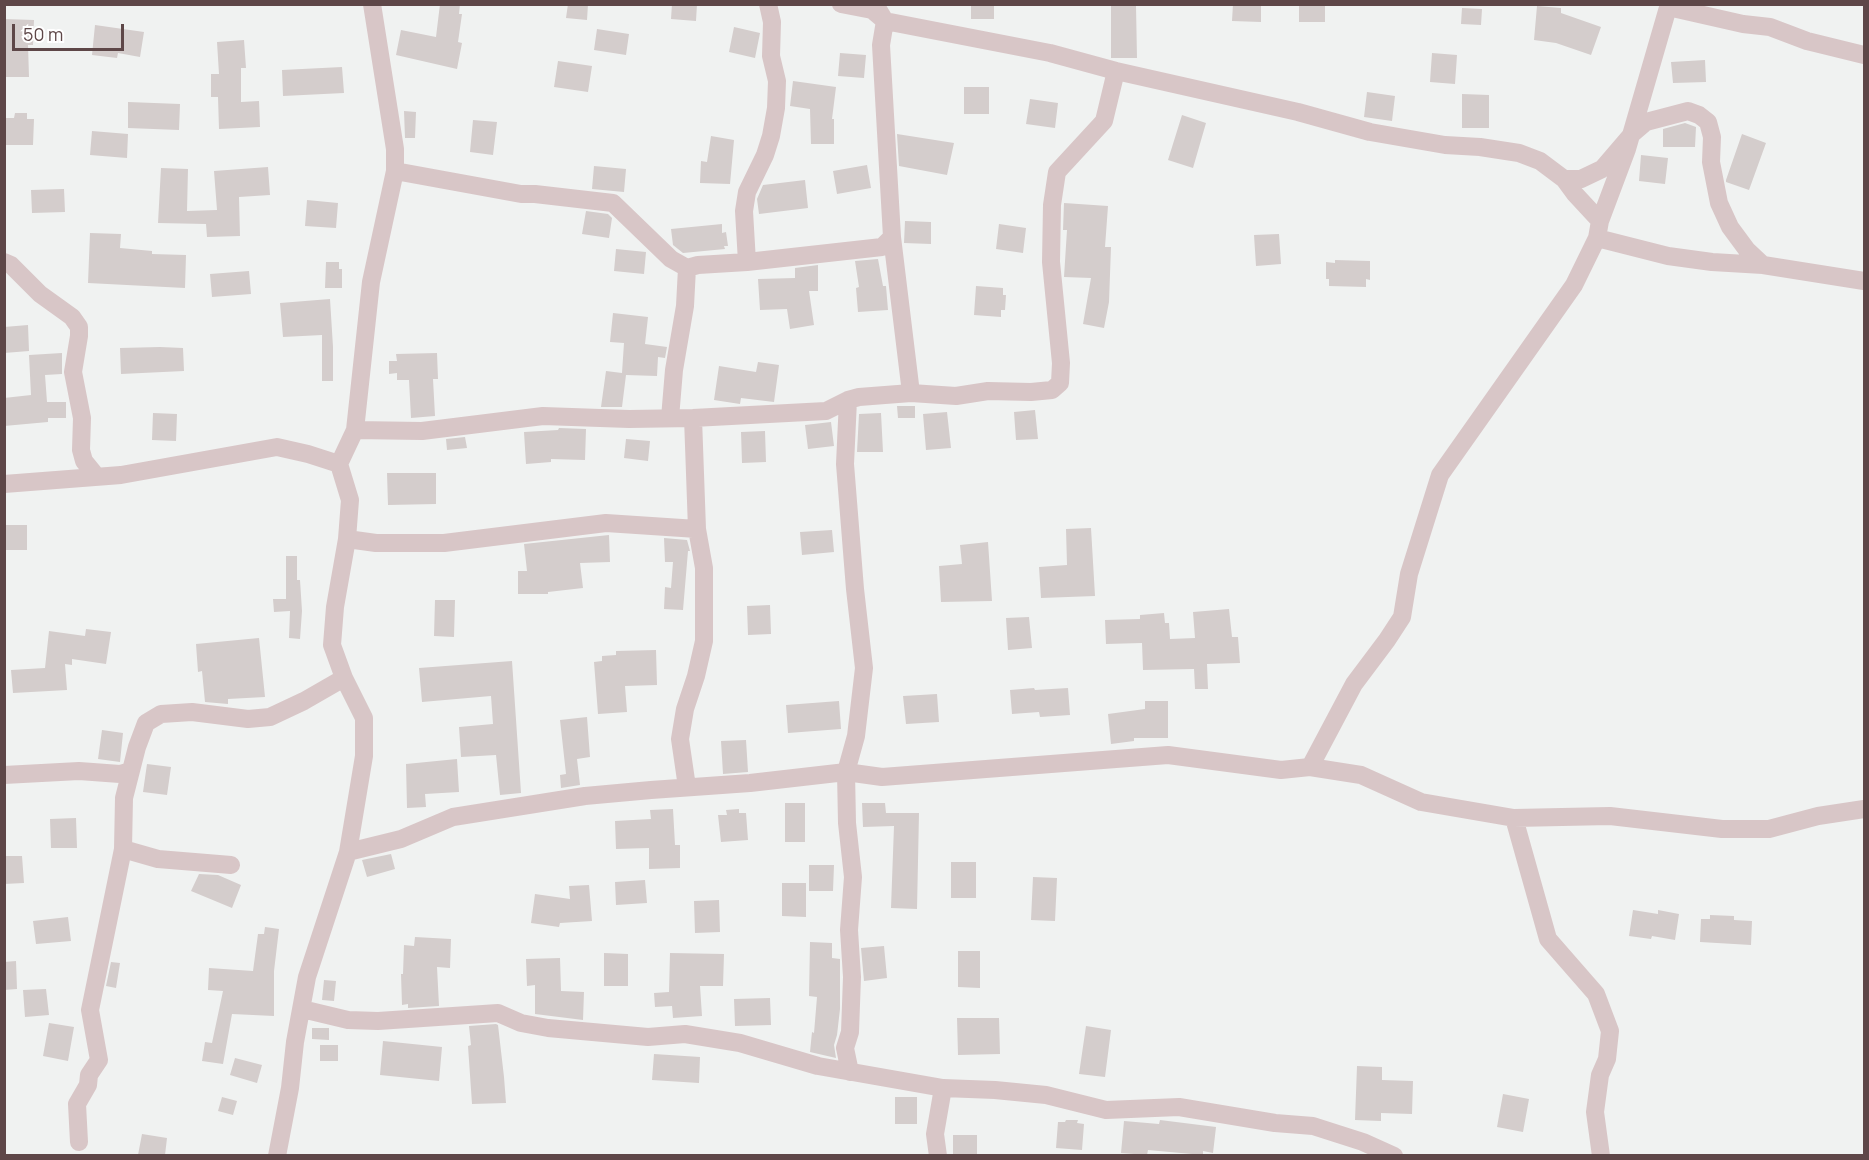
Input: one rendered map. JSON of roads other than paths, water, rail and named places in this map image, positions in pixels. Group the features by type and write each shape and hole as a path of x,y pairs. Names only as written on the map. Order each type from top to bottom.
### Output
{"street":[{"path":"277,1155 290,1088 306,977 348,852 363,756 363,718 344,678 332,645 335,607 347,539 350,500 339,464 355,430 371,282 395,171 395,149 372,4"},
{"path":"747,262 744,211 747,192 765,156 776,108 777,81 771,56 772,22 768,4"},
{"path":"842,4 872,10 885,21 1050,53 1116,71 1298,112 1370,132 1445,145 1520,153 1539,161 1564,179 1599,229 1668,256 1763,266 1864,281"},
{"path":"876,4 885,21 881,45 892,237 911,393"},
{"path":"1310,767 1354,684 1402,617 1409,574 1440,475 1574,285 1599,229 1632,134 1668,6 1743,24 1770,27 1807,41 1864,55"},
{"path":"355,430 422,431 543,416 629,419 693,418 826,411 859,397 911,393 956,396 988,390 1031,392 1052,390 1060,383 1062,363 1051,262 1052,205 1057,172 1104,121 1116,71"},
{"path":"1564,179 1581,179 1602,169 1632,134 1646,122 1688,111 1699,115 1708,122 1712,137 1711,162 1719,203 1730,227 1747,250 1763,266"},
{"path":"395,171 521,194 613,202 671,259 687,268 698,265 882,247 892,237"},
{"path":"4,262 11,265 40,294 72,317 79,327 73,372 82,418 81,450 84,461 97,477"},
{"path":"670,418 674,370 685,306 687,268"},
{"path":"848,400 845,464 864,668 856,736 846,772 847,823 852,877 849,930 852,977 850,1032 845,1047 850,1072"},
{"path":"687,787 680,739 685,709 696,676 704,640 704,568 697,529 693,418"},
{"path":"4,484 121,475 277,447 339,464"},
{"path":"347,539 376,543 444,543 606,523 697,529"},
{"path":"79,1142 77,1104 88,1085 89,1075 99,1060 90,1010 123,849 124,798 130,771 146,723 161,714 192,712 248,719 270,717 344,678"},
{"path":"348,852 401,839 453,818 585,796 750,783 846,772 882,777 1168,755 1281,770 1310,767 1361,776 1421,802 1514,818 1610,816 1722,829 1769,829 1818,816 1864,809"},
{"path":"4,775 79,771 120,774 130,771"},
{"path":"1514,818 1548,939 1596,994 1610,1031 1607,1059 1600,1075 1595,1112 1601,1155"},
{"path":"123,849 158,859 231,865"},
{"path":"302,1009 348,1020 378,1021 498,1013 521,1023 548,1028 648,1037 685,1034 740,1043 818,1066 943,1088 1046,1095 1106,1110 1179,1107 1275,1123 1313,1126 1394,1155"},
{"path":"938,1155 935,1134 943,1088"}]}
